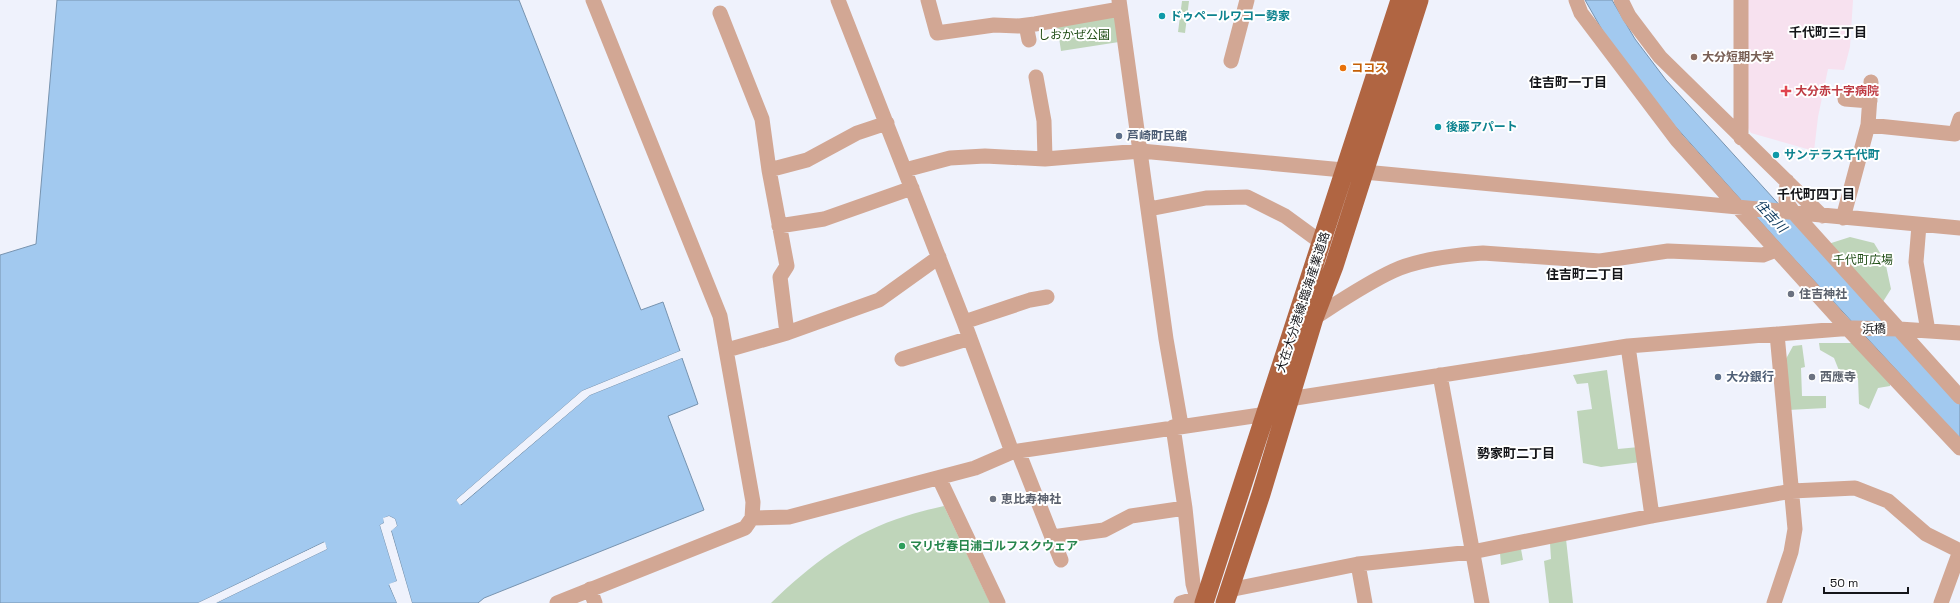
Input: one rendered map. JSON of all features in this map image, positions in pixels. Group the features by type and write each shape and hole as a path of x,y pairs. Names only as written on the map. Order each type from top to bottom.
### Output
{"main road":[{"name":"大在大分港線;臨海産業道路","path":"1202,599 1267,414 1400,0"},
{"name":"大在大分港線;臨海産業道路","path":"1227,596 1261,494 1314,318 1334,266 1419,0"}],"street":[{"path":"557,603 592,596 745,528 752,518 753,502 720,316 593,0"},
{"path":"838,0 970,338 1015,451 1061,560"},
{"path":"928,0 937,33 994,25 1027,33 1119,4 1141,151 1166,339 1177,426 1193,584 1202,599 1181,603"},
{"path":"1231,61 1247,0"},
{"path":"1576,0 1582,13 1677,140 1742,208 1776,250 1960,448"},
{"path":"1621,0 1629,16 1660,57 1822,216"},
{"path":"1741,0 1741,138"},
{"path":"720,12 762,119 769,170 787,266 780,277 787,333"},
{"path":"1036,77 1044,121 1045,158"},
{"path":"1842,218 1868,125 1871,82"},
{"path":"1845,99 1870,101"},
{"path":"769,170 807,160 857,133 887,123"},
{"path":"1868,125 1955,134 1959,124"},
{"path":"905,170 950,158 985,156 1045,158 1141,151 1960,228"},
{"path":"1787,180 1786,202 1792,213 1960,397"},
{"path":"779,226 824,219 912,188"},
{"path":"1149,209 1206,198 1247,197 1285,216 1322,242"},
{"path":"1919,225 1916,262 1928,331"},
{"path":"1314,318 1368,284 1394,270 1427,261 1467,254 1482,253 1600,261 1668,251 1763,255 1776,250"},
{"path":"727,350 787,333 879,300 939,257"},
{"path":"964,322 1030,300 1048,297"},
{"name":"浜橋","path":"1290,399 1628,346 1850,328 1960,333"},
{"path":"1774,603 1791,552 1795,529 1778,334"},
{"path":"902,359 970,338"},
{"path":"1628,346 1652,516"},
{"path":"1440,376 1482,603"},
{"path":"752,518 789,517 975,468 1015,451 1177,426 1267,414 1290,399"},
{"path":"939,478 998,603"},
{"path":"1227,596 1358,564 1472,552 1652,516 1792,491 1854,488 1888,501 1926,534 1960,551 1957,567 1941,603"},
{"path":"1052,537 1104,530 1131,516 1185,508"},
{"path":"1358,564 1365,603"}],"shaded area":[{"name":"大分赤十字病院","path":"1748,0 1853,0 1850,47 1844,70 1828,69 1818,117 1814,151 1751,133 1748,128"}],"green space":[{"path":"1182,1 1189,1 1185,33 1178,32"},
{"name":"しおかぜ公園","path":"1113,15 1116,19 1119,42 1061,51 1057,24"},
{"name":"千代町広場","path":"1850,237 1874,243 1885,261 1891,289 1881,305 1825,245"},
{"path":"1819,343 1858,343 1890,378 1890,386 1878,388 1869,409 1859,404 1858,378 1840,373 1834,358 1820,350"},
{"path":"1802,345 1805,367 1801,368 1802,396 1826,396 1826,408 1788,410 1781,368 1793,346"},
{"path":"1607,370 1618,449 1639,447 1641,462 1601,467 1583,463 1577,411 1592,409 1588,383 1577,384 1573,375"},
{"name":"マリゼ春日浦ゴルフスクウェア","path":"944,506 990,603 771,603 817,563 850,541 887,523 915,513"},
{"path":"1566,539 1573,603 1549,603 1544,561 1551,559 1550,543"},
{"path":"1521,549 1523,560 1501,565 1500,553"}],"water":[{"path":"57,0 519,0 641,310 663,302 680,351 582,391 456,500 461,505 590,395 682,358 698,404 668,416 704,510 484,598 478,603 412,603 391,530 397,526 395,519 389,516 384,518 384,523 380,525 397,581 389,585 397,603 216,603 327,549 324,542 198,603 0,603 0,255 36,244"},
{"name":"住吉川","path":"1585,0 1612,0 1635,39 1666,80 1960,404 1960,439 1783,247 1674,125 1605,35"}],"pier":[{"path":"680,351 681,353 584,393 459,500 461,502 588,394 682,356 682,358 590,395 460,505 456,500 582,391"},
{"path":"389,516 395,519 397,526 391,531 412,603 410,603 389,531 395,525 389,518 386,519 386,524 383,526 399,581 392,586 399,603 397,603 389,584 397,581 380,525 384,523 383,518"},
{"path":"325,542 327,549 216,603 214,603 325,548 324,545 203,603 198,603"}],"place":[{"name":"ドゥペールワコー勢家","path":"1162,16"},
{"name":"大分短期大学","path":"1694,57"},
{"name":"ココス","path":"1343,68"},
{"name":"大分赤十字病院","path":"1786,91"},
{"name":"後藤アパート","path":"1438,127"},
{"name":"芦崎町民館","path":"1119,136"},
{"name":"サンテラス千代町","path":"1776,155"},
{"name":"住吉神社","path":"1791,294"},
{"name":"大分銀行","path":"1718,377"},
{"name":"西應寺","path":"1812,377"},
{"name":"恵比寿神社","path":"993,499"},
{"name":"マリゼ春日浦ゴルフスクウェア","path":"902,546"}],"district":[{"name":"千代町三丁目","path":"1828,32"},
{"name":"住吉町一丁目","path":"1568,82"},
{"name":"千代町四丁目","path":"1816,194"},
{"name":"住吉町二丁目","path":"1585,274"},
{"name":"勢家町二丁目","path":"1516,453"}]}
